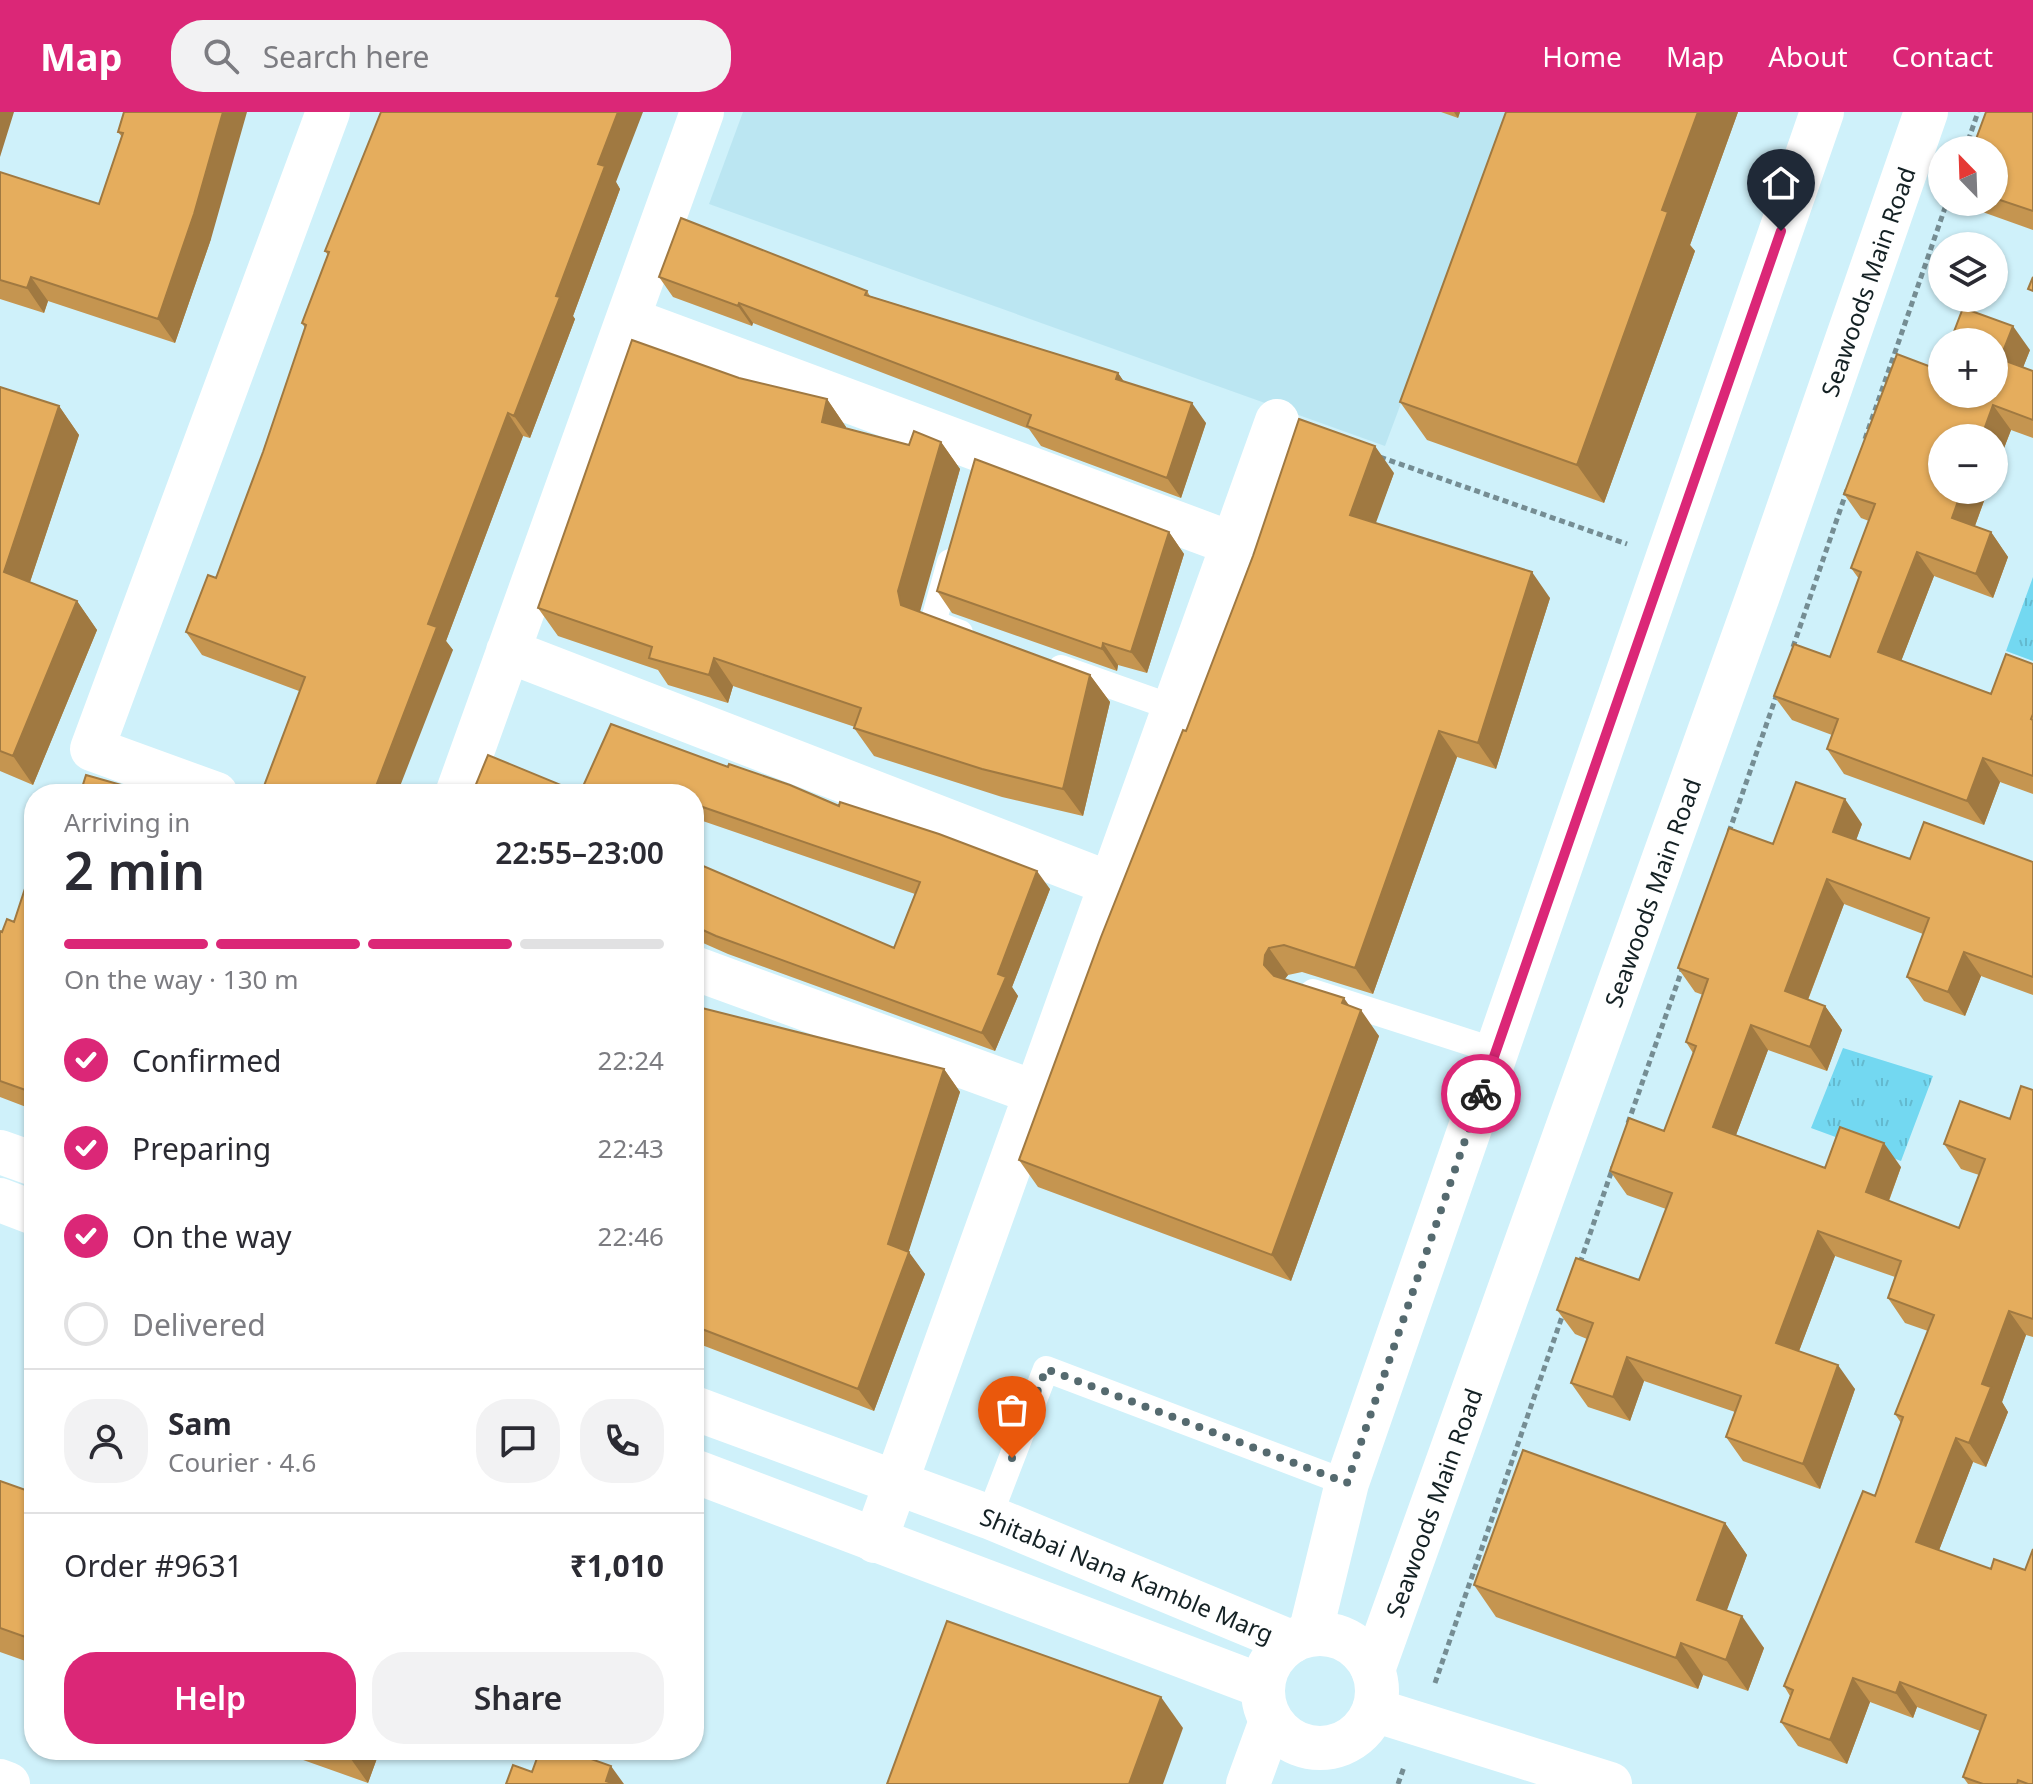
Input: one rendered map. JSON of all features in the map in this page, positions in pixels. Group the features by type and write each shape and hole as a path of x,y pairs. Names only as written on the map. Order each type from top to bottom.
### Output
{"street":[{"path":"188,784 92,749 328,112"},
{"path":"461,784 702,112"},
{"path":"1300,1638 1347,1483 1822,112"},
{"name":"Seawoods Main Road","path":"1374,1690 1926,112"},
{"path":"628,319 978,465 1233,544"},
{"path":"875,1541 1277,421"},
{"path":"508,651 1111,884"},
{"path":"704,972 1036,1093"},
{"path":"0,1152 24,1160"},
{"path":"0,1200 24,1209"},
{"name":"Shitabai Nana Kamble Marg","path":"704,1412 989,1517 1300,1638"},
{"path":"704,1475 875,1541 1267,1704 1299,1745 1317,1749 1330,1765 1352,1739 1374,1690"},
{"path":"1248,1784 1277,1653 1300,1638 1348,1641 1364,1653 1374,1690 1420,1724 1610,1784"},
{"path":"0,1781 8,1784"}],"lane":[{"path":"958,536 933,623 991,643"},
{"path":"1035,659 1174,708"},
{"path":"1298,987 1496,1051"},
{"path":"989,1517 1046,1369 1347,1483"}],"path":[{"path":"1970,136 1978,112"},
{"path":"1864,442 1942,216"},
{"path":"1367,453 1668,558"},
{"path":"1791,652 1848,487"},
{"path":"1760,590 1807,607"},
{"path":"1729,833 1781,682"},
{"path":"1625,1134 1687,954"},
{"path":"1578,1270 1614,1164"},
{"path":"1398,1784 1568,1300"}],"shaded area":[{"path":"743,112 1510,112 1385,446 709,204"}],"green space":[{"path":"2033,577 2033,661 2006,651"},
{"path":"1843,1048 1933,1076 1901,1161 1811,1128"}],"building":[{"path":"124,112 223,112 194,214 158,319 31,277 27,288 0,280 0,172 99,204 123,133 118,132"},
{"path":"381,112 618,112 598,164 605,166 556,296 560,297 514,416 508,413 428,624 437,627 377,784 265,784 305,677 186,632 208,575 216,578 263,452 306,325 302,323 329,252 325,251"},
{"path":"1506,112 1698,112 1662,210 1668,212 1577,465 1400,402"},
{"path":"1986,112 2033,112 2033,211 2008,203 2008,136 1977,136"},
{"path":"681,218 867,291 865,295 1118,373 1116,379 1192,403 1167,478 1027,426 1031,415 739,303 738,306 659,277"},
{"path":"1961,312 1974,312 2013,326 2008,339 2008,328 1955,328"},
{"path":"632,340 739,378 827,399 822,422 909,445 914,431 941,442 898,591 901,605 1090,675 1063,789 982,769 854,728 861,708 714,658 709,675 649,658 652,647 538,608"},
{"path":"1897,354 1928,366 1928,408 1992,408 1986,424 1928,424 1928,504 1957,504 1952,518 1991,532 1976,574 1917,552 1878,652 1991,694 2006,654 2033,664 2033,776 1983,758 1967,801 1827,749 1838,719 1774,696 1794,644 1830,657 1861,572 1851,568 1875,504 1844,494"},
{"path":"2008,362 2033,371 2033,420 2001,408 2008,408"},
{"path":"0,387 59,406 4,572 77,601 13,756 0,751"},
{"path":"1299,419 1375,446 1350,515 1532,572 1478,743 1439,731 1355,968 1284,945 1269,948 1265,955 1264,965 1274,976 1344,998 1342,1003 1361,1010 1272,1255 1019,1160 1101,937 1183,730 1186,731 1253,556"},
{"path":"975,459 1169,532 1131,652 1103,643 1102,649 937,591"},
{"path":"611,724 728,767 729,764 790,785 839,806 840,802 939,834 1037,871 998,974 1006,977 982,1033 704,931 704,866 894,948 920,882 704,807 704,784 584,784"},
{"path":"488,755 558,784 476,784"},
{"path":"86,775 118,784 83,784"},
{"path":"1796,782 1845,799 1833,832 1910,859 1924,822 2033,862 2033,977 1964,952 1948,992 1907,977 1929,918 1827,879 1785,991 1825,1006 1810,1047 1751,1025 1713,1127 1825,1168 1840,1127 1884,1143 1866,1192 1959,1228 1985,1159 1944,1144 1960,1101 2010,1119 2021,1086 2033,1090 2033,1319 2009,1311 1982,1384 1991,1387 1969,1443 1956,1438 1916,1542 1991,1569 1994,1559 2025,1570 2033,1549 2033,1784 2018,1780 2017,1784 1983,1784 1963,1777 1986,1715 1900,1682 1896,1693 1853,1678 1830,1740 1781,1722 1793,1690 1784,1686 1863,1491 1875,1496 1903,1417 1895,1414 1934,1315 1888,1298 1901,1261 1818,1231 1776,1343 1838,1365 1803,1464 1726,1437 1741,1396 1627,1357 1613,1397 1571,1383 1593,1323 1557,1310 1576,1258 1639,1280 1672,1193 1610,1171 1629,1118 1664,1131 1696,1046 1686,1042 1708,979 1678,968 1729,828 1773,844"},
{"path":"24,892 24,1089 0,1081 0,931 7,919 14,922"},
{"path":"704,1009 944,1069 888,1244 909,1252 858,1389 704,1330"},
{"path":"1523,1450 1725,1523 1697,1600 1742,1616 1726,1660 1681,1643 1676,1658 1474,1585"},
{"path":"0,1481 24,1489 24,1636 0,1628"},
{"path":"947,1621 1161,1697 1129,1784 887,1784"},
{"path":"536,1760 594,1760 611,1766 606,1781 615,1784 506,1784 513,1765 532,1772"}],"way so far":[{"path":"1012,1458 1046,1369 1347,1483 1481,1094"}],"route":[{"path":"1481,1094 1781,231"}]}
